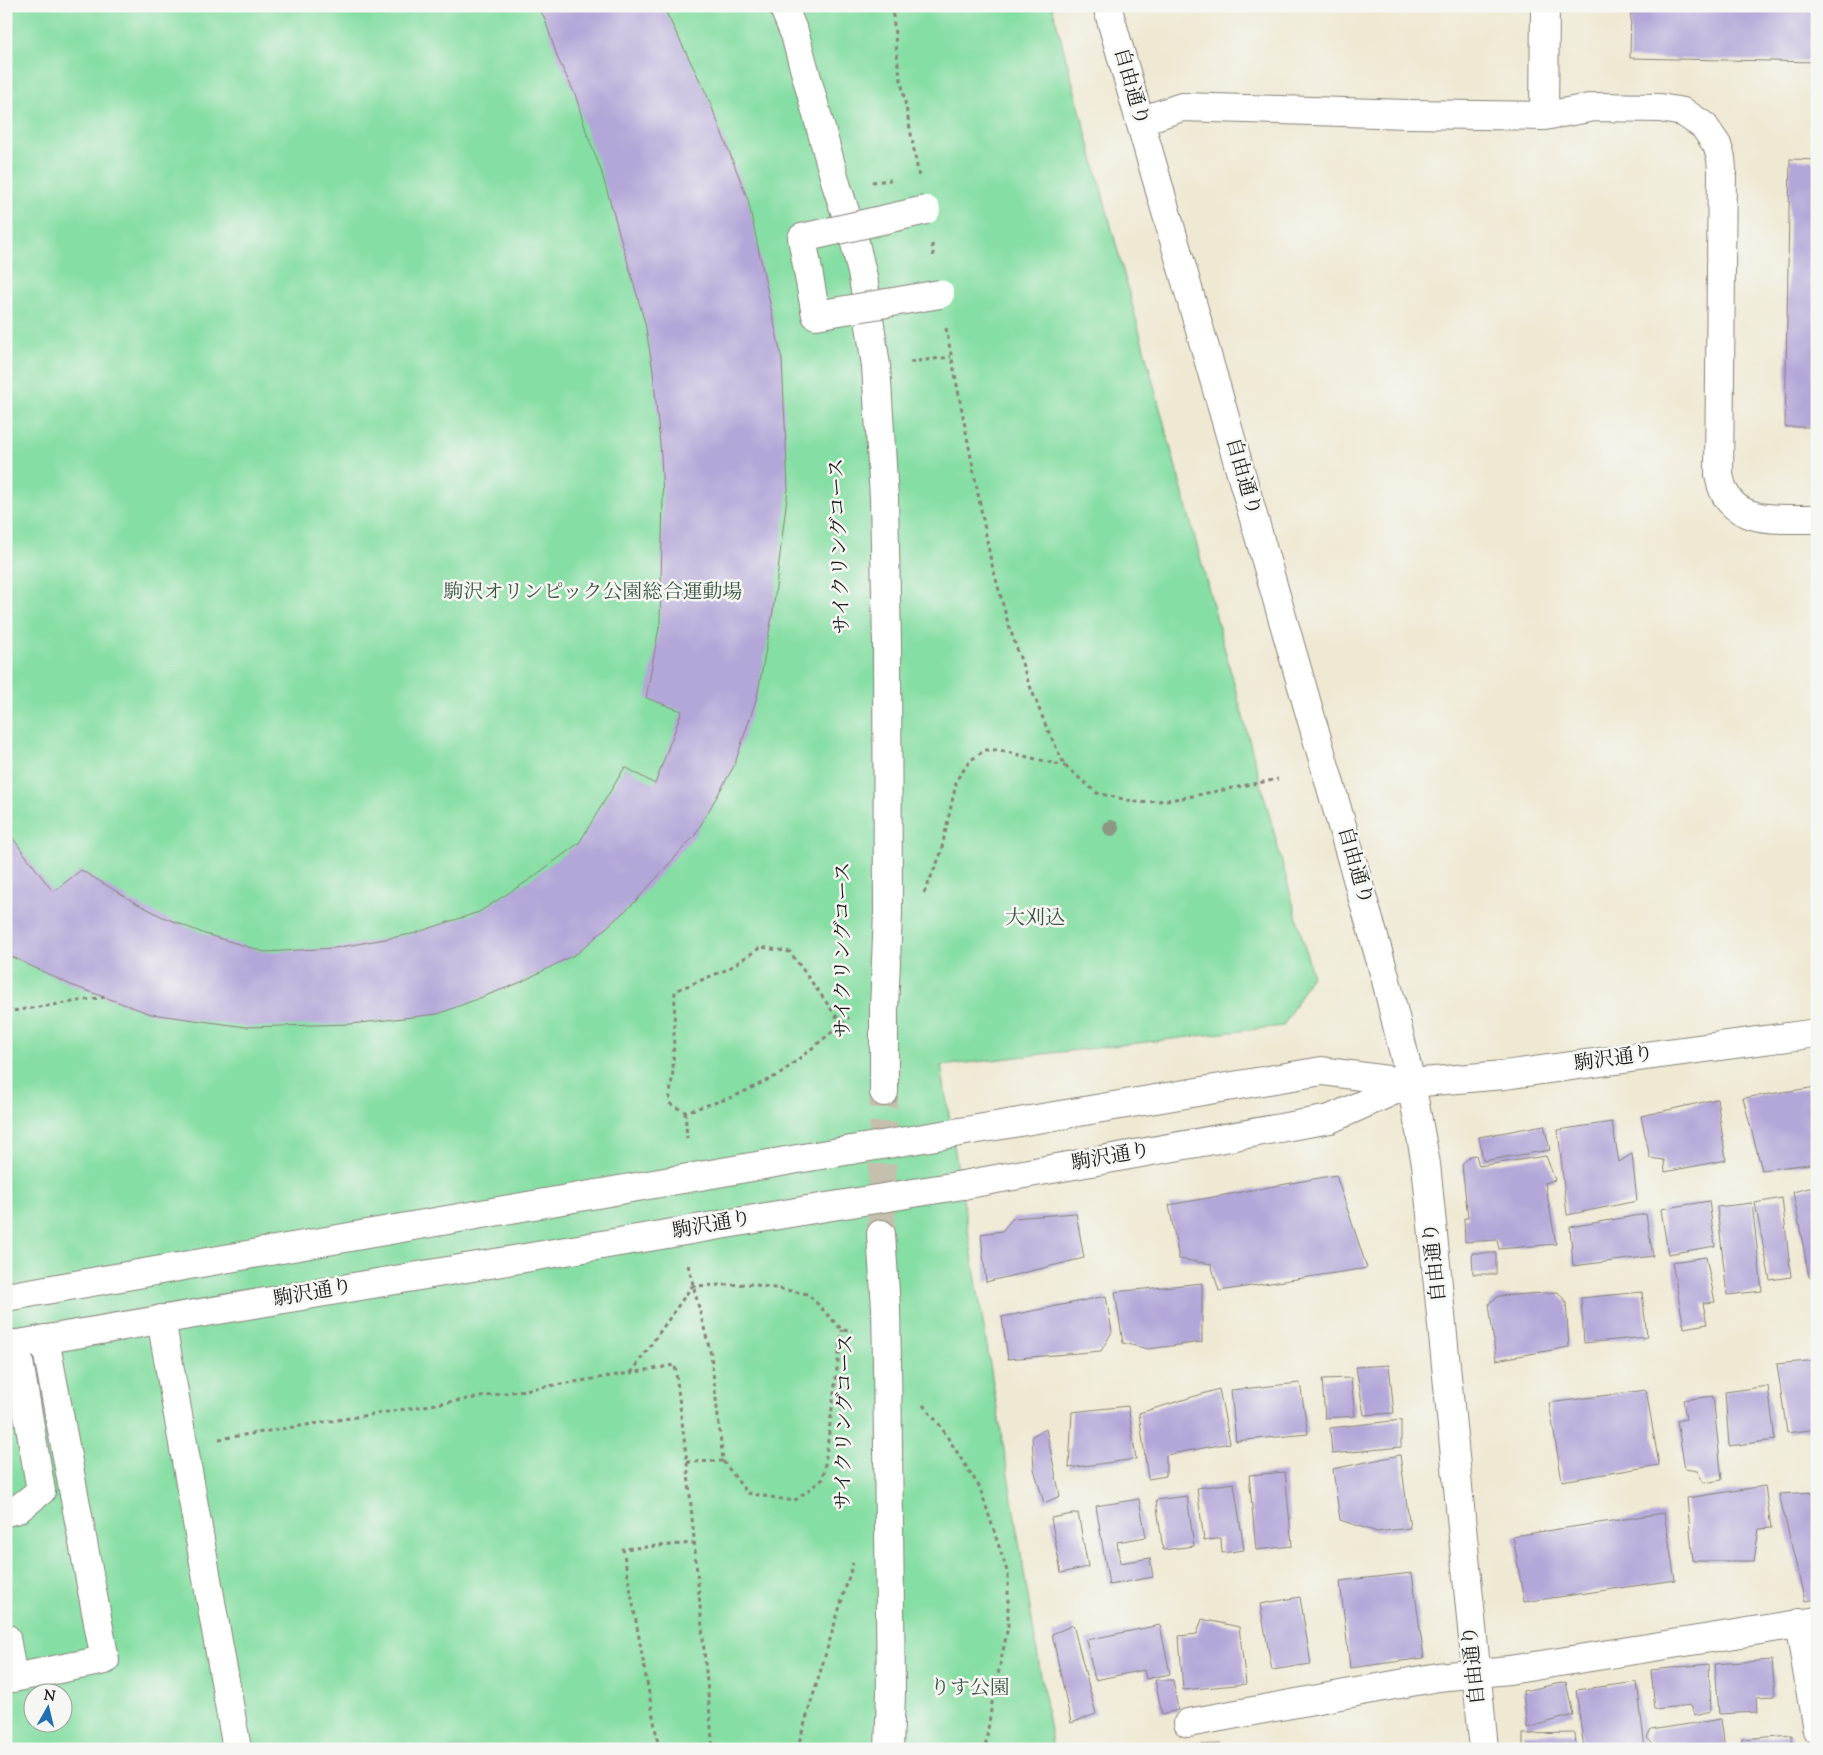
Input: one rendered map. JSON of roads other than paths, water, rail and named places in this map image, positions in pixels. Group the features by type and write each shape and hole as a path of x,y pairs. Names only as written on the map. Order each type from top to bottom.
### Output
{"main road":[{"path":"783,6 795,35 837,187 854,239 863,277 876,366 884,508 887,644 888,912 884,1009 884,1092"},
{"name":"自由通り","path":"1107,6 1337,808 1384,976 1411,1083 1426,1164 1484,1749"},
{"path":"1544,116 1545,6"},
{"path":"1140,121 1182,108 1544,116 1595,107 1660,108 1683,112 1704,126 1711,134 1718,145 1721,158 1720,483 1723,492 1734,506 1748,515 1765,518 1817,519"},
{"path":"926,210 802,238 816,315 940,294"},
{"name":"駒沢通り","path":"6,1297 954,1132 1322,1071 1411,1083 1504,1075 1817,1033"},
{"name":"駒沢通り","path":"11,1345 963,1185 1330,1119 1411,1083"},
{"path":"881,1234 886,1308 887,1363 891,1693 889,1749"},
{"path":"162,1319 237,1749"},
{"path":"6,1638 13,1678 105,1660 45,1338"},
{"path":"6,1512 18,1509 41,1491 11,1345"},
{"path":"1188,1724 1438,1678 1509,1670 1808,1622 1817,1730"}],"tunnel":[{"path":"881,1234 884,1092"}],"park label":[{"name":"駒沢オリンピック公園総合運動場","path":"593,593"},
{"name":"大刈込","path":"1035,919"},
{"name":"りす公園","path":"970,1689"}]}
